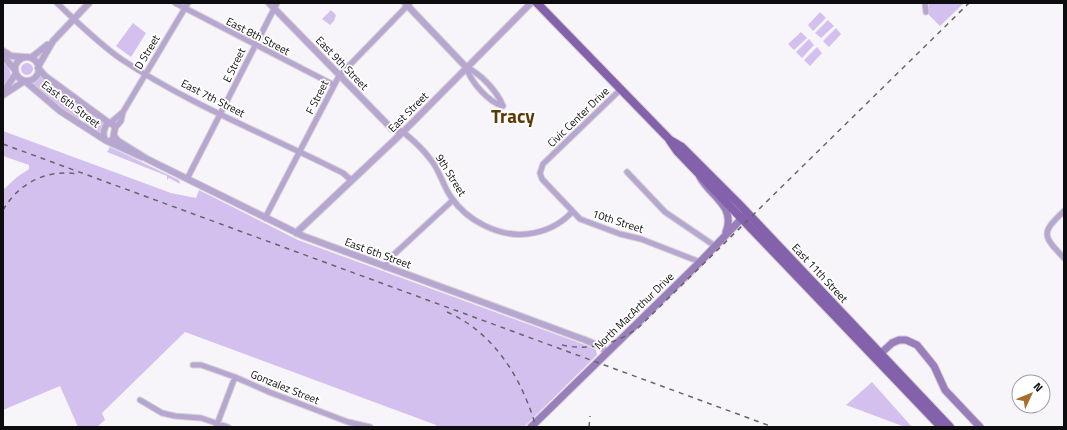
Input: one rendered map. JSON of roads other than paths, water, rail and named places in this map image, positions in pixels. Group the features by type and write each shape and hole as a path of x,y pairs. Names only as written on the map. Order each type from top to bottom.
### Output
{"main road":[{"name":"East 11th Street","path":"537,3 670,140 677,152 741,219 950,427"},
{"name":"East 11th Street","path":"670,140 682,147 747,212 941,427"},
{"path":"698,173 704,186 728,211 729,218 725,234"},
{"name":"North MacArthur Drive","path":"533,425 700,262 747,212"},
{"path":"878,356 892,343 899,340 911,342 917,345 934,366 945,390 980,427"}],"street":[{"name":"East 7th Street","path":"57,3 104,46 146,74 220,114 343,173 351,180"},
{"path":"3,52 11,56 32,57 53,41 89,3"},
{"name":"East 8th Street","path":"175,3 184,9 334,85"},
{"name":"D Street","path":"110,123 123,112 188,3"},
{"name":"East Street","path":"296,233 403,132 531,3"},
{"path":"925,3 926,12"},
{"name":"East 9th Street","path":"274,4 340,76 392,129 403,132"},
{"name":"E Street","path":"187,179 255,45 274,4"},
{"path":"407,4 466,67 474,71 487,84 500,99 503,106 494,104 469,76 466,67"},
{"name":"F Street","path":"265,218 334,85 340,76 407,4"},
{"path":"3,95 34,78 53,41"},
{"path":"3,56 15,73 25,82"},
{"path":"3,92 15,73 18,62 24,57"},
{"path":"32,57 37,61 39,66"},
{"name":"East 6th Street","path":"39,66 45,76 115,128"},
{"name":"East 6th Street","path":"25,82 64,114 106,141 137,156 147,159"},
{"name":"Civic Center Drive","path":"548,159 621,89"},
{"name":"D Street","path":"115,128 121,121 123,112"},
{"path":"110,123 104,130 106,141 111,140 114,136 115,128"},
{"name":"9th Street","path":"403,132 431,160 452,200 482,224 505,233 538,233 553,228 566,219 572,212"},
{"name":"East 6th Street","path":"114,136 120,143 147,159 296,233 599,346 607,352"},
{"name":"10th Street","path":"548,159 541,169 542,179 572,212 586,222 641,239 700,262"},
{"path":"627,172 665,212 715,246"},
{"path":"385,266 389,259 452,200"},
{"path":"1064,211 1050,224 1047,233 1051,244 1064,258"},
{"name":"Gonzalez Street","path":"193,366 201,365 348,422 370,427"},
{"path":"217,425 235,377"},
{"path":"140,400 162,413 175,416 201,418 217,425 228,427"}],"railway":[{"path":"562,345 572,347 602,345 630,334 638,328 969,3"},
{"path":"3,144 773,427"},
{"path":"3,210 17,192 34,180 55,174 78,174"},
{"path":"447,312 464,321 479,332 493,345 504,359 523,392 536,427"},
{"path":"589,427 590,416"}],"district":[{"name":"Tracy","path":"513,115"}]}
